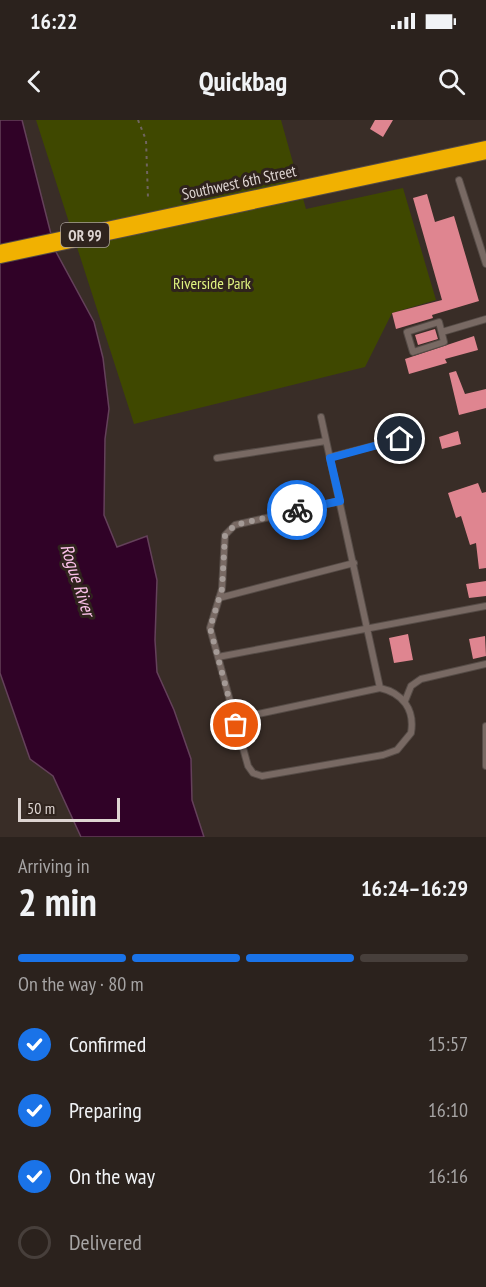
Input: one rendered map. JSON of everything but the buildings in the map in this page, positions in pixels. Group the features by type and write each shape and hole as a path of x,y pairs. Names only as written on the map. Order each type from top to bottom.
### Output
{"highway":[{"name":"Southwest 6th Street","path":"0,254 486,150"}],"lane":[{"path":"459,180 486,264"},
{"path":"442,332 486,319"},
{"path":"439,322 442,332 444,342 413,351 407,332 439,322"},
{"path":"321,417 369,627 380,688"},
{"path":"330,458 400,439"},
{"path":"217,458 327,441"},
{"path":"235,719 380,688 391,690 405,701 411,713 411,733 397,750 383,755 262,776 253,773 248,766 235,719 210,628 219,598 225,535 229,529 257,519 340,501"},
{"path":"219,598 354,563"},
{"path":"218,657 486,606"},
{"path":"405,701 411,686 421,679 486,664"},
{"path":"486,726 486,766"}],"path":[{"path":"138,120 146,140 148,198"}],"green space":[{"name":"Riverside Park","path":"36,120 281,120 306,209 403,188 436,300 392,313 365,367 134,424"}],"water":[{"name":"Rogue River","path":"0,120 22,120 55,250 94,322 103,358 109,409 105,439 104,515 117,547 147,536 157,580 155,640 157,672 174,710 191,759 192,800 204,837 81,837 53,776 30,759 0,673"}],"way so far":[{"path":"236,725 210,628 222,589 225,535 235,525 297,510"}],"route":[{"path":"297,510 340,501 330,458 400,439"}]}
